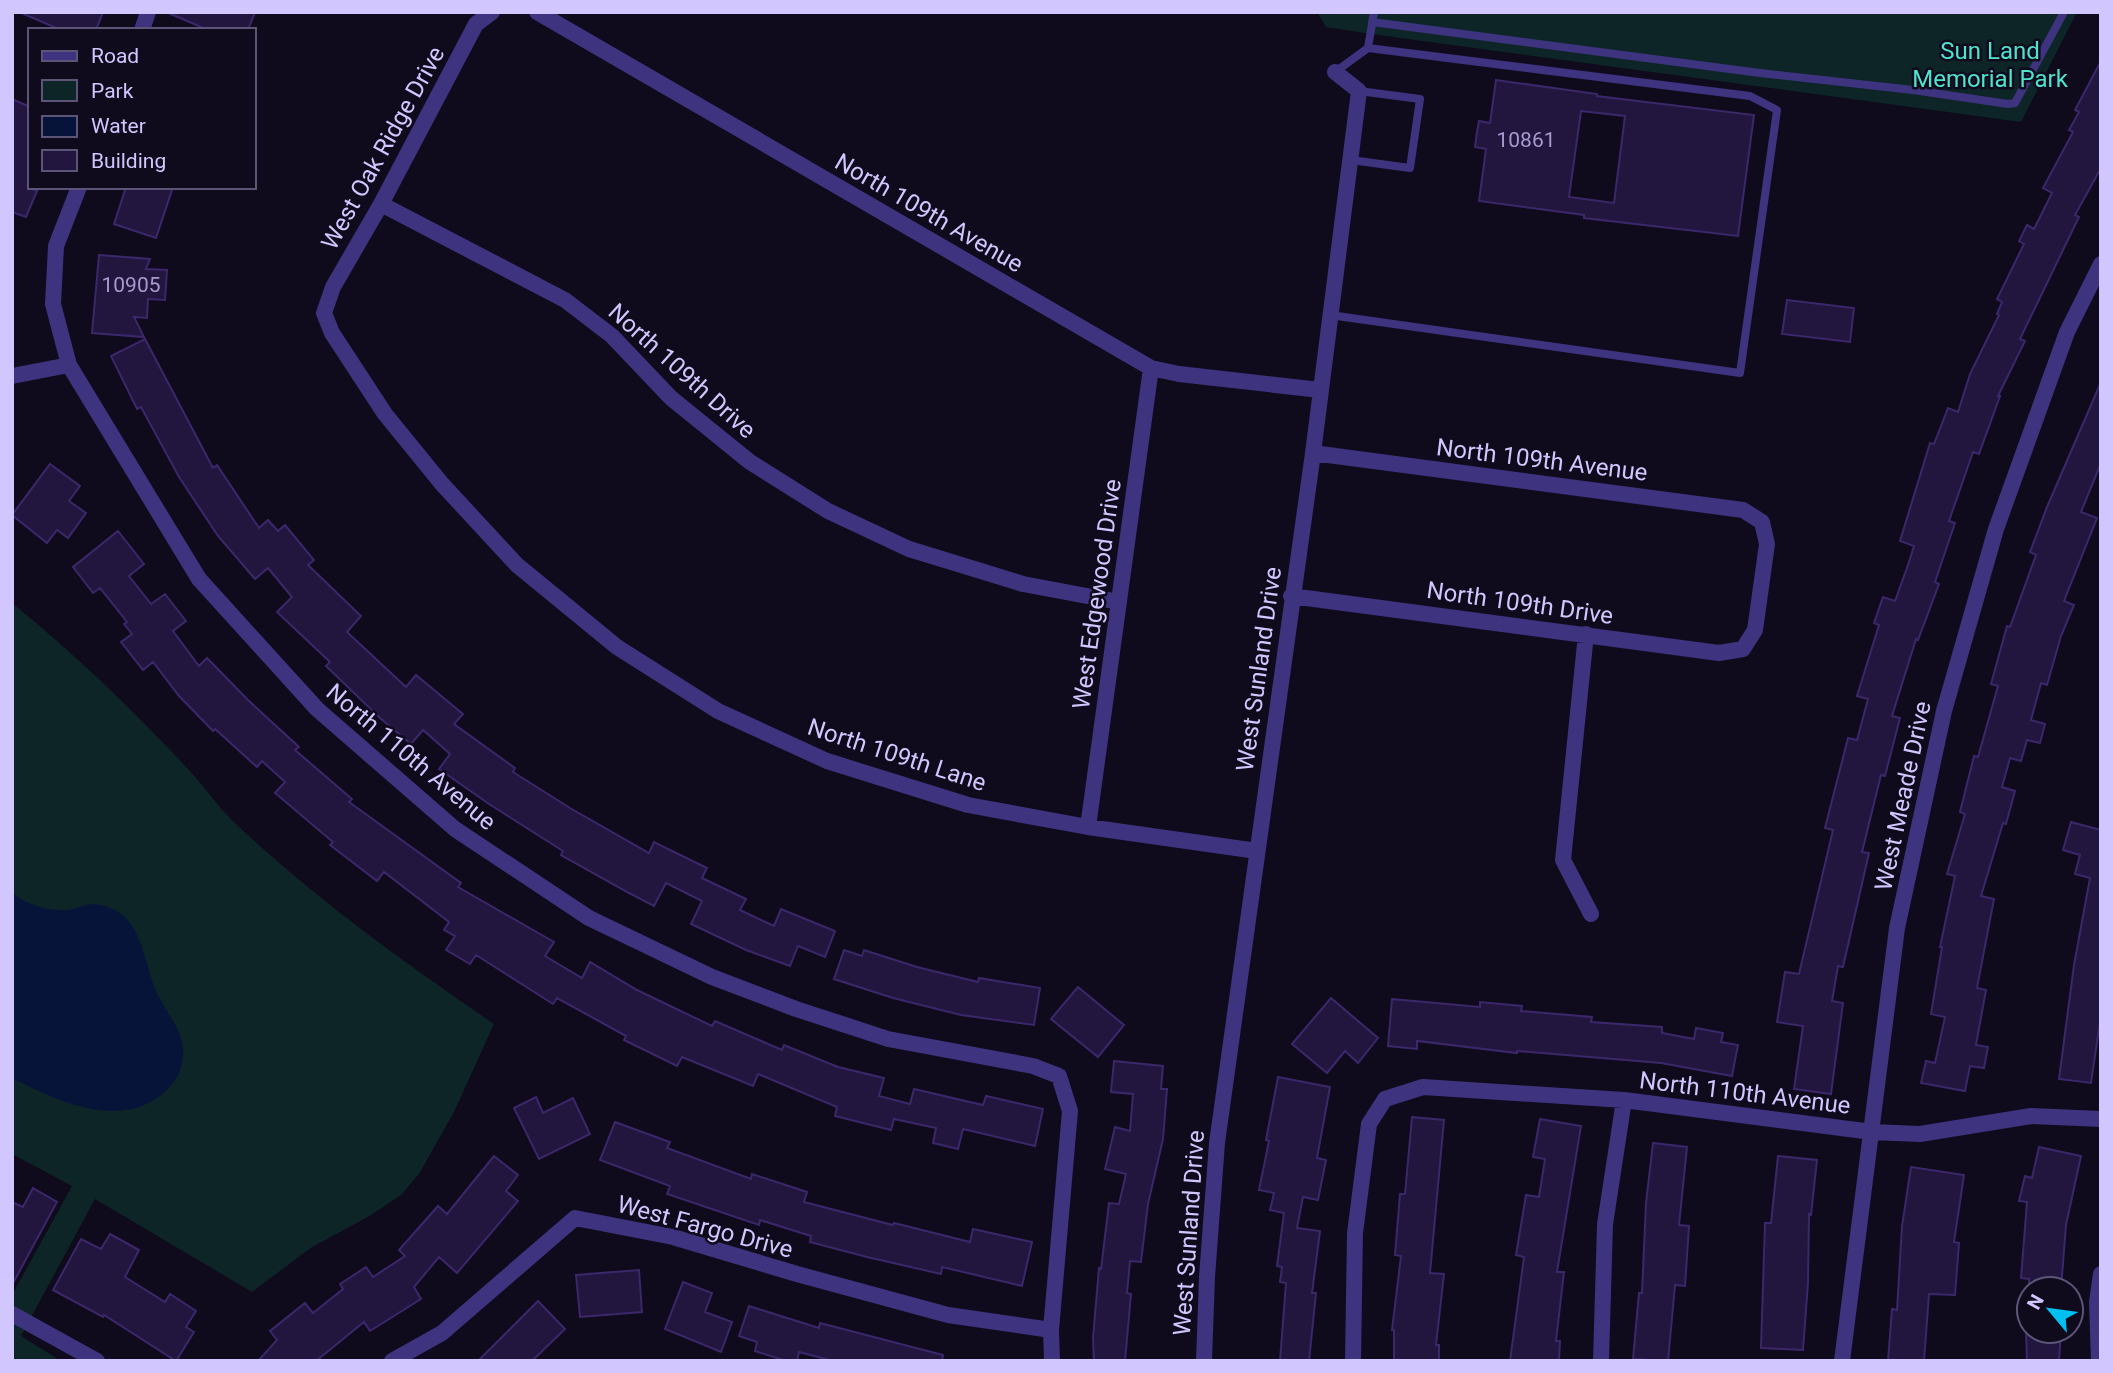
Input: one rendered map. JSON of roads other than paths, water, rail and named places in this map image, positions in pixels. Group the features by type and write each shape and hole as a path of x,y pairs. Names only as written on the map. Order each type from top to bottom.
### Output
{"street":[{"name":"West Oak Ridge Drive","path":"324,313 332,287 381,204 476,24 492,12"},
{"name":"North 109th Avenue","path":"537,12 1151,368 1179,374 1320,390"},
{"path":"1335,72 1359,91"},
{"name":"West Sunland Drive","path":"1204,1361 1217,1143 1313,453 1359,91"},
{"name":"North 110th Avenue","path":"78,189 56,246 53,304 69,365 199,579 317,709 456,829 589,918 712,977 796,1009 888,1039 1033,1066 1059,1076 1070,1111 1051,1329"},
{"name":"North 109th Drive","path":"381,204 565,300 612,336 671,398 740,454 828,512 909,549 985,573 1023,584 1119,602"},
{"name":"West Meade Drive","path":"1842,1361 1897,928 1944,711 1996,529 2067,332 2101,264"},
{"name":"North 109th Lane","path":"324,313 332,333 385,414 442,484 517,565 617,647 718,711 827,761 968,805 1088,827 1257,851"},
{"path":"12,376 69,365"},
{"name":"West Edgewood Drive","path":"1088,827 1151,368"},
{"name":"North 109th Avenue","path":"1313,453 1743,510 1762,522 1768,544 1755,630 1743,649"},
{"name":"North 109th Drive","path":"1292,596 1719,653 1743,649"},
{"path":"1586,634 1563,860 1591,914"},
{"name":"North 110th Avenue","path":"1353,1361 1355,1233 1369,1124 1385,1099 1423,1087 1624,1100 1872,1132 1920,1134 2031,1116 2101,1119"},
{"path":"1601,1361 1605,1224 1624,1100"},
{"name":"West Fargo Drive","path":"392,1361 442,1333 575,1218 673,1237 948,1315 1051,1329"},
{"path":"2099,1361 2097,1302 2101,1274"},
{"path":"12,1314 97,1361"},
{"path":"1051,1329 1052,1361"}],"lane":[{"path":"1368,48 1374,12"},
{"path":"1372,22 2008,104 2015,103 2064,12"},
{"path":"1330,315 1740,373 1777,110 1750,96 1368,48 1335,72"},
{"path":"1351,160 1410,169 1420,99 1359,91"}],"water":[{"path":"12,892 30,904 52,909 69,910 92,904 102,905 122,915 132,926 141,944 156,991 176,1026 182,1044 183,1056 179,1073 173,1083 156,1099 137,1108 116,1111 95,1109 52,1097 12,1078"}],"park label":[{"name":"Sun Land Memorial Park","path":"1990,65"}]}
